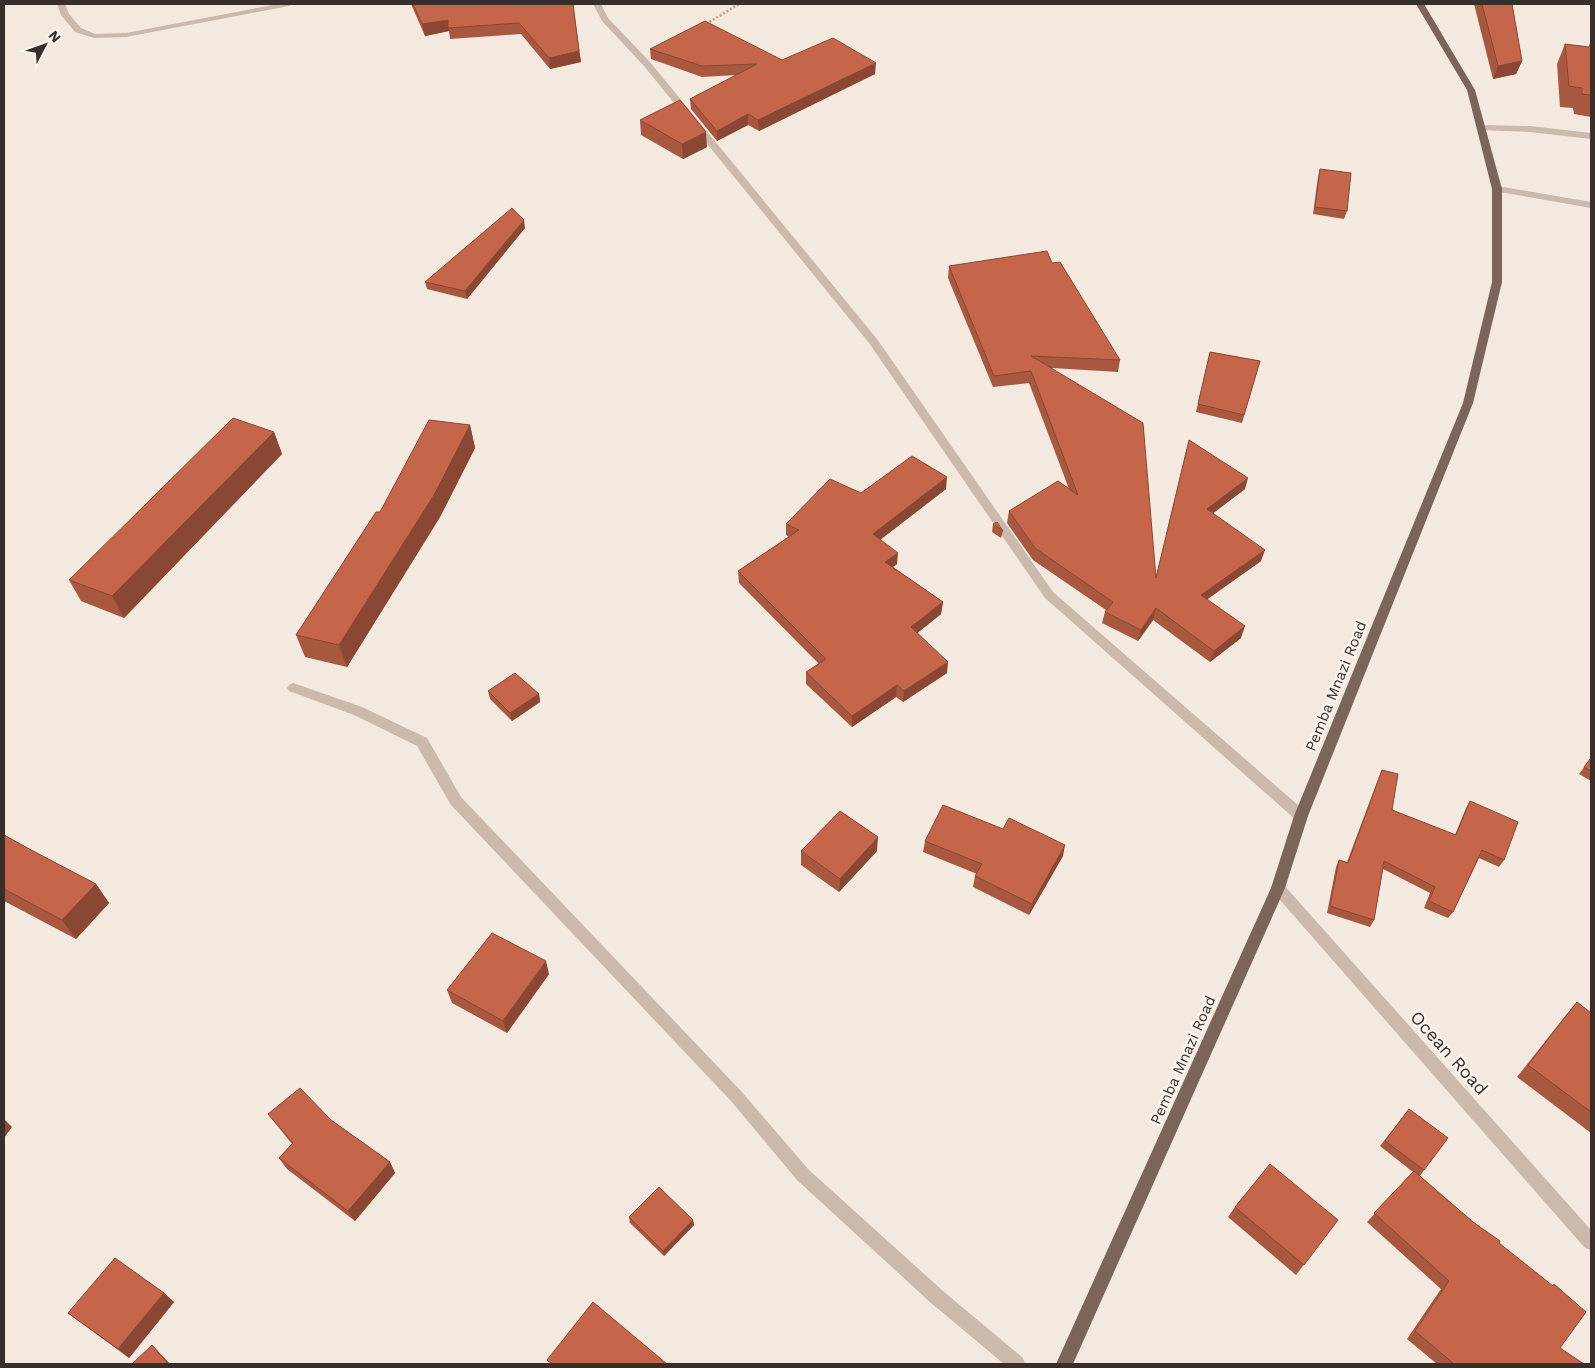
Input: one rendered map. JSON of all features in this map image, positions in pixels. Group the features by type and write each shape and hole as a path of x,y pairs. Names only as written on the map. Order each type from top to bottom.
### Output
{"main road":[{"name":"Pemba Mnazi Road","path":"1064,1364 1278,888 1301,816 1468,403 1497,282 1496,189 1470,90 1420,4"}],"street":[{"path":"61,4 65,15 78,30 94,36 126,35 289,4"},
{"path":"596,4 605,19 648,64 874,341 1049,595 1301,816"},
{"path":"1481,128 1530,129 1591,136"},
{"path":"1496,189 1591,205"},
{"path":"293,688 358,711 422,742 456,801 736,1096 803,1175 937,1297 1018,1364"},
{"name":"Ocean Road","path":"1278,888 1591,1242"}],"path":[{"path":"701,27 740,4"}],"building":[{"path":"413,4 573,4 579,51 549,58 519,23 448,28 448,20 422,24"},
{"path":"1482,4 1512,4 1522,61 1498,66"},
{"path":"705,21 782,60 833,38 876,63 758,120 748,114 717,131 690,99 757,64 702,66 650,49"},
{"path":"1591,42 1591,95 1582,94 1582,88 1569,86 1565,44 1589,47"},
{"path":"680,100 706,132 682,144 640,120"},
{"path":"1320,169 1351,173 1347,211 1315,207"},
{"path":"512,208 524,220 465,291 425,282"},
{"path":"1047,251 1052,263 1060,262 1120,360 1031,356 1143,423 1156,578 1189,440 1248,478 1207,509 1265,550 1201,595 1245,626 1214,651 1156,608 1141,630 1105,612 1113,602 1035,548 1009,511 1058,481 1078,495 1031,371 994,376 949,266"},
{"path":"1210,352 1260,361 1244,415 1198,404"},
{"path":"233,418 274,432 112,596 69,580"},
{"path":"429,420 470,425 434,495 339,645 296,635 376,512 380,512"},
{"path":"912,456 947,477 873,534 898,553 885,562 943,602 911,627 948,662 904,691 897,685 852,716 806,672 826,659 738,571 799,530 786,524 830,479 861,493"},
{"path":"997,522 1003,531 993,524"},
{"path":"515,673 539,694 510,713 488,691"},
{"path":"1591,758 1591,771 1584,767"},
{"path":"1382,770 1398,774 1392,810 1456,835 1470,801 1518,822 1504,860 1482,850 1453,912 1429,901 1435,887 1384,861 1374,920 1330,906 1339,860 1348,863"},
{"path":"943,805 1003,829 1009,818 1065,845 1032,904 975,876 982,864 925,841"},
{"path":"840,811 878,837 840,879 801,851"},
{"path":"4,835 96,884 62,920 4,889"},
{"path":"492,933 546,961 503,1021 447,990"},
{"path":"1577,1002 1591,1013 1591,1112 1528,1065"},
{"path":"300,1088 331,1120 390,1162 348,1211 279,1158 293,1143 268,1114"},
{"path":"1409,1109 1448,1138 1424,1170 1385,1141"},
{"path":"1270,1164 1338,1220 1304,1265 1235,1207"},
{"path":"1414,1171 1473,1222 1500,1241 1499,1243 1553,1286 1554,1284 1586,1312 1560,1348 1584,1364 1454,1364 1415,1331 1449,1281 1374,1213"},
{"path":"659,1187 693,1220 663,1251 629,1217"},
{"path":"115,1258 164,1293 118,1349 68,1313"},
{"path":"593,1302 667,1364 552,1364 547,1360"},
{"path":"152,1345 168,1364 132,1364"}]}
